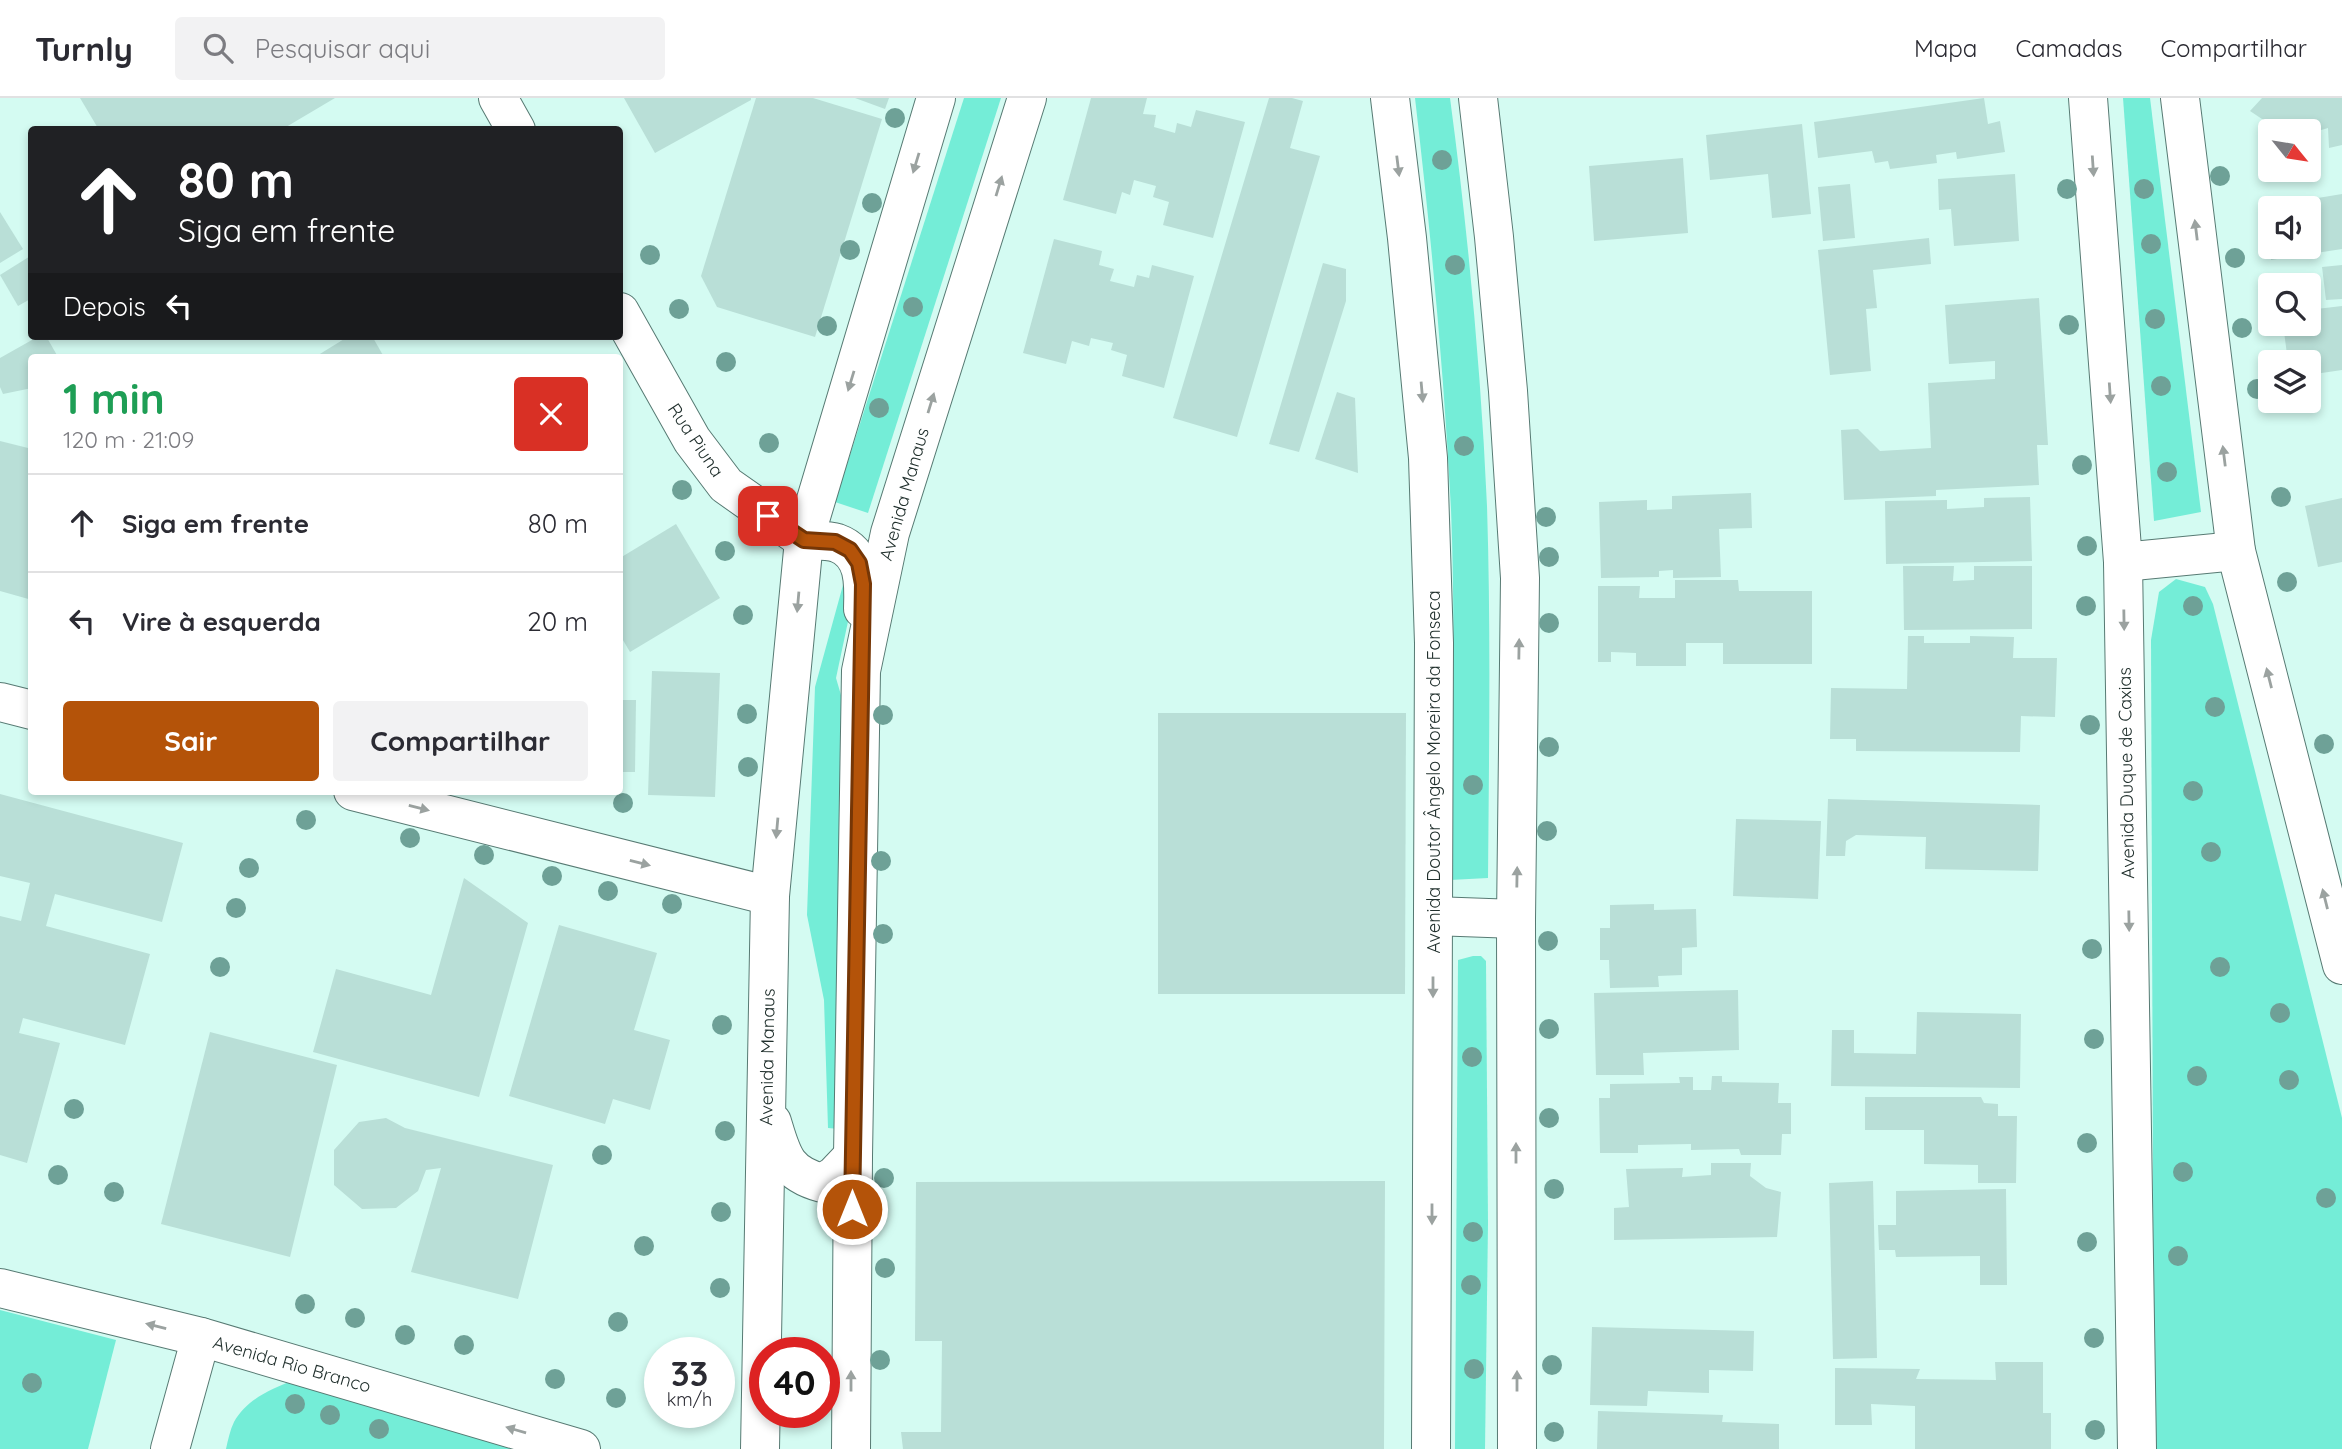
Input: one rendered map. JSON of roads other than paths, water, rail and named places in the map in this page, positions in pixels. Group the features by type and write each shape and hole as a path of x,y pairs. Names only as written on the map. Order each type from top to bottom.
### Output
{"street":[{"path":"498,98 514,126"},
{"name":"Avenida Manaus","path":"760,1449 770,896 804,540 936,98"},
{"name":"Avenida Manaus","path":"851,1449 861,671 890,533 1027,98"},
{"name":"Avenida Doutor Ângelo Moreira da Fonseca","path":"1390,98 1407,238 1428,458 1434,643 1431,1449"},
{"path":"1478,98 1507,378 1520,578 1516,919 1517,1449"},
{"name":"Avenida Duque de Caxias","path":"2088,98 2123,562 2137,1449"},
{"path":"2179,98 2236,551 2342,965"},
{"name":"Rua Piuna","path":"623,317 692,440 726,485 804,540"},
{"path":"804,540 835,542 850,550 859,563 863,584 861,671"},
{"path":"2123,562 2236,551"},
{"path":"0,702 28,709"},
{"path":"369,795 770,896"},
{"path":"1433,916 1516,919"},
{"path":"767,1103 788,1166 804,1178 822,1183 834,1176 853,1156"},
{"name":"Avenida Rio Branco","path":"0,1288 201,1337 581,1449"},
{"path":"170,1449 201,1337"}]}
